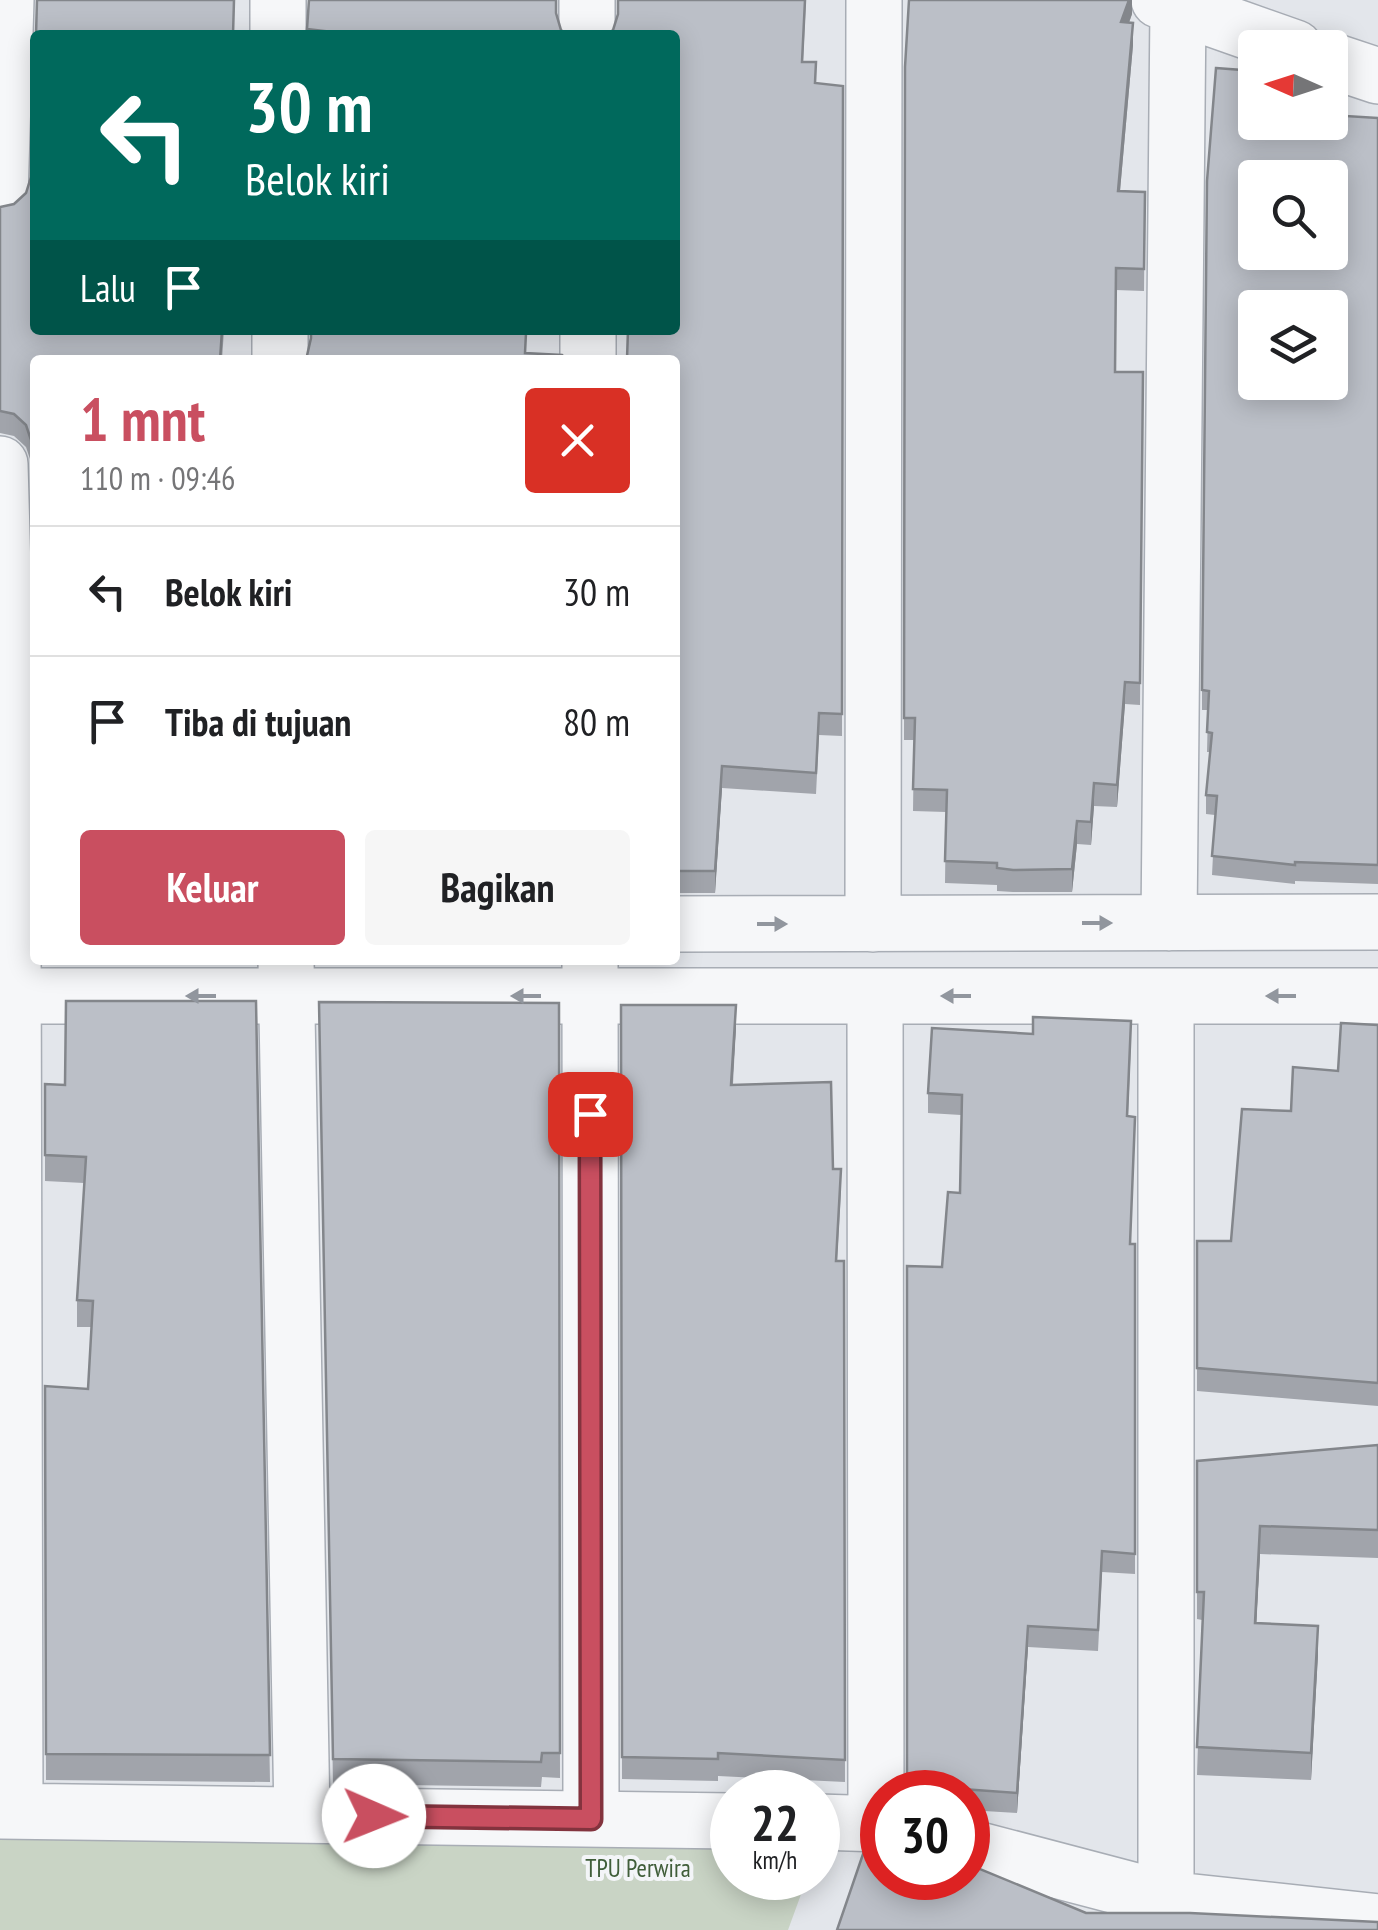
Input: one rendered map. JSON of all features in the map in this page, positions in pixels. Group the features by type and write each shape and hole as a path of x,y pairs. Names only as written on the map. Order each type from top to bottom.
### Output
{"street":[{"path":"0,198 6,0"},
{"path":"278,0 278,30"},
{"path":"587,0 587,30"},
{"path":"873,924 874,0"},
{"path":"1169,923 1168,3 1244,30"},
{"path":"1348,66 1378,76"},
{"path":"0,464 16,926 6,996 7,1811 710,1821"},
{"path":"680,924 1378,922"},
{"path":"6,996 286,978 590,978 874,996 1378,996"},
{"path":"286,978 302,1815"},
{"path":"590,978 591,1819"},
{"path":"874,996 880,1770"},
{"path":"1166,996 1166,1899"},
{"path":"990,1853 1166,1899 1378,1922"}],"green space":[{"name":"TPU Perwira","path":"710,1803 710,1900 799,1900 788,1930 0,1930 0,1814"}],"building":[{"path":"37,0 234,0 233,30 36,30"},
{"path":"309,0 556,0 561,30 316,30 307,29"},
{"path":"618,0 805,0 802,62 816,62 815,83 843,86 842,714 819,713 816,773 722,766 715,871 680,871 680,355 627,355 628,335 680,335 680,30 613,30"},
{"path":"909,0 1129,0 1121,22 1133,23 1118,191 1145,192 1144,269 1116,268 1115,372 1143,372 1140,683 1125,682 1117,785 1094,783 1091,822 1077,821 1072,869 1013,870 997,868 997,863 945,861 947,790 913,789 915,718 904,718 905,67"},
{"path":"1216,68 1238,70 1238,140 1348,140 1348,116 1378,118 1378,865 1295,865 1212,856 1217,796 1206,795 1212,733 1207,732 1209,691 1202,690 1207,181"},
{"path":"30,180 30,335 222,335 220,355 30,355 30,437 26,425 14,414 0,411 0,207 14,204 26,193"},
{"path":"526,335 525,353 562,355 307,355 311,338"},
{"path":"66,1001 256,1001 270,1755 46,1754 45,1386 88,1389 93,1301 77,1300 86,1157 45,1155 45,1084 65,1085"},
{"path":"319,1002 559,1003 560,1753 542,1753 541,1762 333,1759"},
{"path":"621,1005 736,1005 731,1085 831,1082 833,1169 841,1169 836,1261 844,1261 845,1760 718,1753 718,1759 622,1757"},
{"path":"1033,1017 1131,1021 1127,1116 1135,1117 1130,1244 1135,1244 1135,1554 1102,1551 1098,1630 1028,1626 1017,1793 990,1791 990,1770 907,1770 907,1266 942,1267 948,1192 960,1193 962,1095 928,1093 932,1028 1033,1034"},
{"path":"1341,1023 1378,1025 1378,1383 1197,1368 1197,1241 1231,1241 1242,1109 1291,1111 1293,1067 1338,1071"},
{"path":"1378,1445 1378,1530 1260,1526 1255,1623 1318,1626 1311,1753 1197,1747 1204,1592 1197,1592 1197,1461"},
{"path":"860,1863 860,1900 990,1900 990,1873 1086,1913 1190,1913 1378,1922 1378,1930 837,1930"}],"route":[{"path":"374,1816 591,1819 590,1114"}]}
